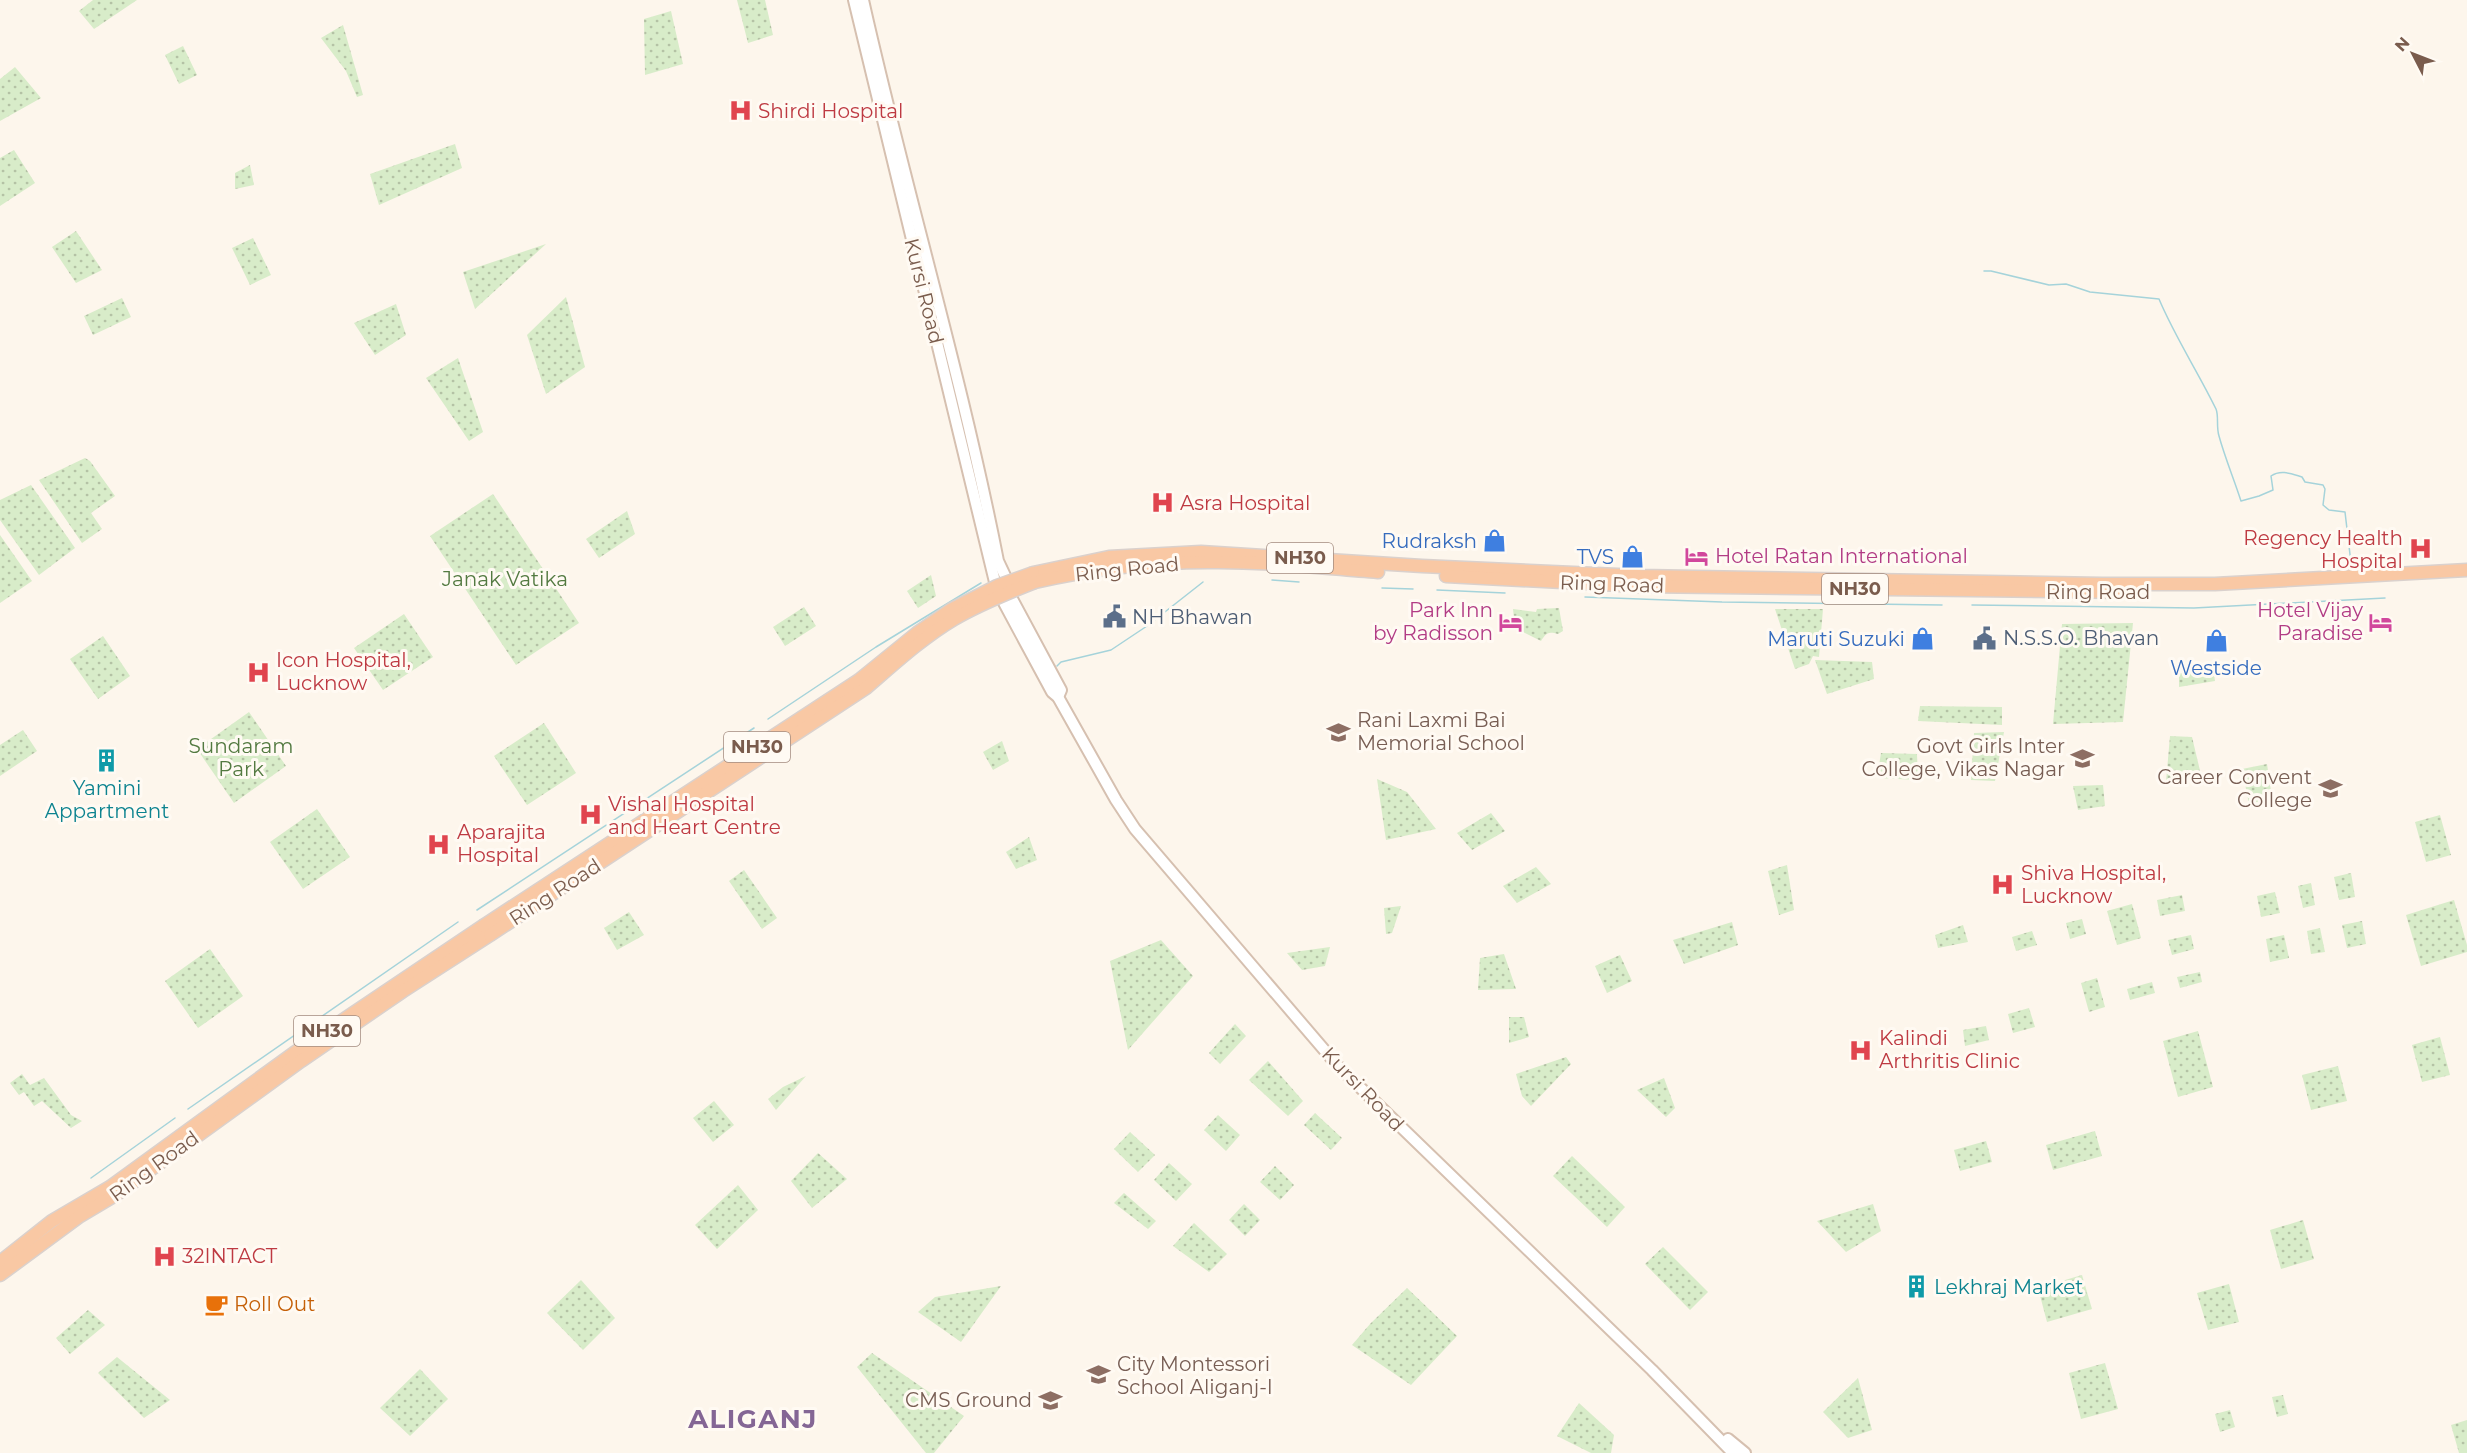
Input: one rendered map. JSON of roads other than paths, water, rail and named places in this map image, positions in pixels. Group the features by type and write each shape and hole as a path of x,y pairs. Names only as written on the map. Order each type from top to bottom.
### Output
{"highway":[{"name":"Ring Road","path":"0,1262 59,1217 110,1187 294,1053 486,930 859,680 917,633 952,609 997,586 1033,573 1109,557 1201,552 1565,582 1944,595 2217,592 2467,578"},
{"name":"Ring Road","path":"1565,582 1640,576 2155,584 2225,583 2467,570"},
{"path":"1000,580 1010,580 1015,586 1007,599 997,598 993,593 1000,580"},
{"name":"Ring Road","path":"0,1275 80,1216 177,1156 486,930"}],"main road":[{"name":"Kursi Road","path":"854,0 935,312"},
{"name":"Kursi Road","path":"863,0 1000,580"},
{"name":"Kursi Road","path":"1007,599 1061,690 1058,697 1135,829 1338,1066 1719,1436 1733,1453"},
{"name":"Kursi Road","path":"1719,1436 1727,1438 1745,1453"}],"waterway":[{"path":"1984,271 2049,285 2066,284 2090,292 2159,299 2216,409 2219,436 2241,501 2273,490 2271,476 2279,473 2302,477 2305,482 2323,485 2325,489 2323,505 2329,510 2345,512 2351,563 2355,564"},
{"path":"1272,580 1299,582"},
{"path":"1057,666 1061,662 1111,650 1147,626 1203,582"},
{"path":"768,719 876,647 981,583"},
{"path":"1382,588 1413,589"},
{"path":"1437,590 1505,593"},
{"path":"1585,597 1722,602 1942,605"},
{"path":"1972,605 2194,608 2385,598"},
{"path":"477,910 754,728"},
{"path":"188,1109 458,922"},
{"path":"91,1178 175,1118"}],"place":[{"name":"Shirdi Hospital","path":"740,111"},
{"name":"Asra Hospital","path":"1162,503"},
{"name":"Rudraksh","path":"1495,541"},
{"name":"Regency Health Hospital","path":"2421,549"},
{"name":"Hotel Ratan International","path":"1697,556"},
{"name":"TVS","path":"1632,557"},
{"name":"NH Bhawan","path":"1114,617"},
{"name":"Park Inn by Radisson","path":"1511,622"},
{"name":"Hotel Vijay Paradise","path":"2381,622"},
{"name":"N.S.S.O. Bhavan","path":"1985,638"},
{"name":"Maruti Suzuki","path":"1923,639"},
{"name":"Westside","path":"2216,640"},
{"name":"Icon Hospital, Lucknow","path":"258,672"},
{"name":"Rani Laxmi Bai Memorial School","path":"1339,732"},
{"name":"Govt Girls Inter College, Vikas Nagar","path":"2083,758"},
{"name":"Yamini Appartment","path":"107,760"},
{"name":"Career Convent College","path":"2330,788"},
{"name":"Vishal Hospital and Heart Centre","path":"590,815"},
{"name":"Aparajita Hospital","path":"439,844"},
{"name":"Shiva Hospital, Lucknow","path":"2003,884"},
{"name":"Kalindi Arthritis Clinic","path":"1861,1050"},
{"name":"32INTACT","path":"164,1256"},
{"name":"Lekhraj Market","path":"1916,1287"},
{"name":"Roll Out","path":"216,1304"},
{"name":"City Montessori School Aliganj-I","path":"1099,1375"},
{"name":"CMS Ground","path":"1050,1400"}],"district":[{"name":"ALIGANJ","path":"753,1419"}],"park label":[{"name":"Janak Vatika","path":"505,579"},
{"name":"Sundaram Park","path":"241,758"}]}
